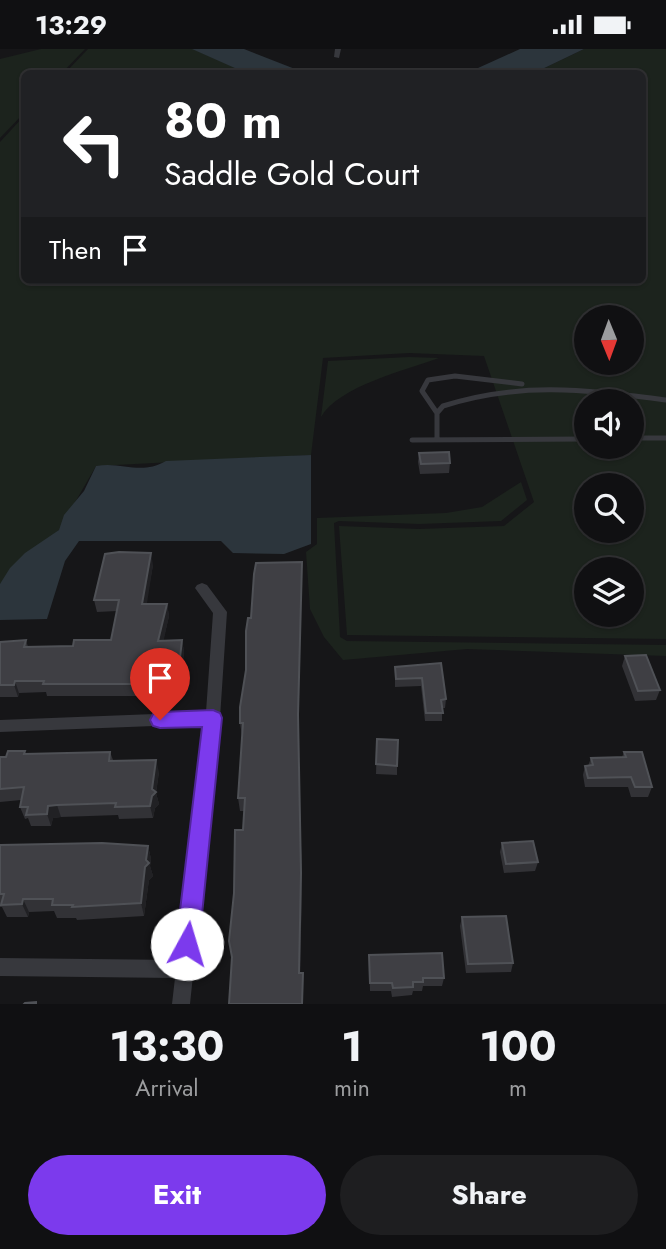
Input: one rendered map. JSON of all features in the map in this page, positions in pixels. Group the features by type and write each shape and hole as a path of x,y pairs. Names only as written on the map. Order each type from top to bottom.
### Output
{"street":[{"path":"181,1004 213,718 220,612 202,588"},
{"path":"0,726 213,718"},
{"path":"0,967 185,969"}],"lane":[{"path":"437,440 437,413 422,391 428,380 439,377 666,400"},
{"path":"437,413 443,405 460,399 535,386"},
{"path":"644,438 666,438"},
{"path":"412,440 574,439"}],"shaded area":[{"path":"41,49 85,49 65,70 21,70 21,116 0,138 0,59"},
{"path":"88,49 193,49 240,70 68,70"},
{"path":"192,49 244,49 301,70 239,70"},
{"path":"520,49 584,49 540,70 474,70"},
{"path":"584,49 666,49 666,639 347,635 339,526 419,529 504,526 534,502 484,356 409,353 323,358 311,455 96,466 59,530 0,584 0,142 21,119 21,284 646,284 646,70 540,70"},
{"path":"439,358 374,380 342,396 321,417 328,361"},
{"path":"311,455 311,544 284,554 233,553 221,541 79,541 65,561 47,619 0,620 0,584 10,568 25,553 59,530 64,515 84,491 96,466 139,468 166,461"},
{"path":"521,482 527,500 501,521 334,523 340,637 347,641 666,645 666,656 467,649 343,660 324,637 310,609 306,552 317,544 317,518 446,513 482,507"}],"building":[{"path":"449,452 450,463 421,464 419,453"},
{"path":"151,553 142,604 167,604 158,641 182,640 177,684 43,684 44,681 15,681 14,685 0,685 0,642 26,640 24,647 73,646 74,640 111,640 119,600 94,600 105,554"},
{"path":"302,562 298,715 301,873 299,973 303,973 302,1004 229,1004 232,957 229,941 234,893 235,830 243,830 245,798 238,798 243,723 240,723 240,707 254,574 256,563"},
{"path":"646,655 660,690 638,691 625,656"},
{"path":"441,663 446,699 441,700 443,713 426,713 422,678 396,679 395,667"},
{"path":"377,739 398,740 397,766 376,764"},
{"path":"8,751 25,751 24,754 110,752 109,761 156,760 152,789 156,792 152,796 150,806 115,807 116,803 57,805 48,806 47,814 26,815 28,807 20,807 24,787 0,789 0,757 6,757"},
{"path":"624,752 642,752 652,787 635,787 631,777 588,778 585,766 593,765 591,758 626,757"},
{"path":"533,841 538,862 506,864 502,843"},
{"path":"102,843 148,846 146,860 149,863 145,867 141,903 72,907 73,905 52,905 53,899 23,899 22,904 1,905 4,894 0,894 0,845"},
{"path":"506,916 513,963 468,964 462,917"},
{"path":"442,953 444,978 423,978 423,982 413,982 413,987 393,988 392,983 370,983 369,955"}],"route":[{"path":"160,720 213,718 187,944"}]}
